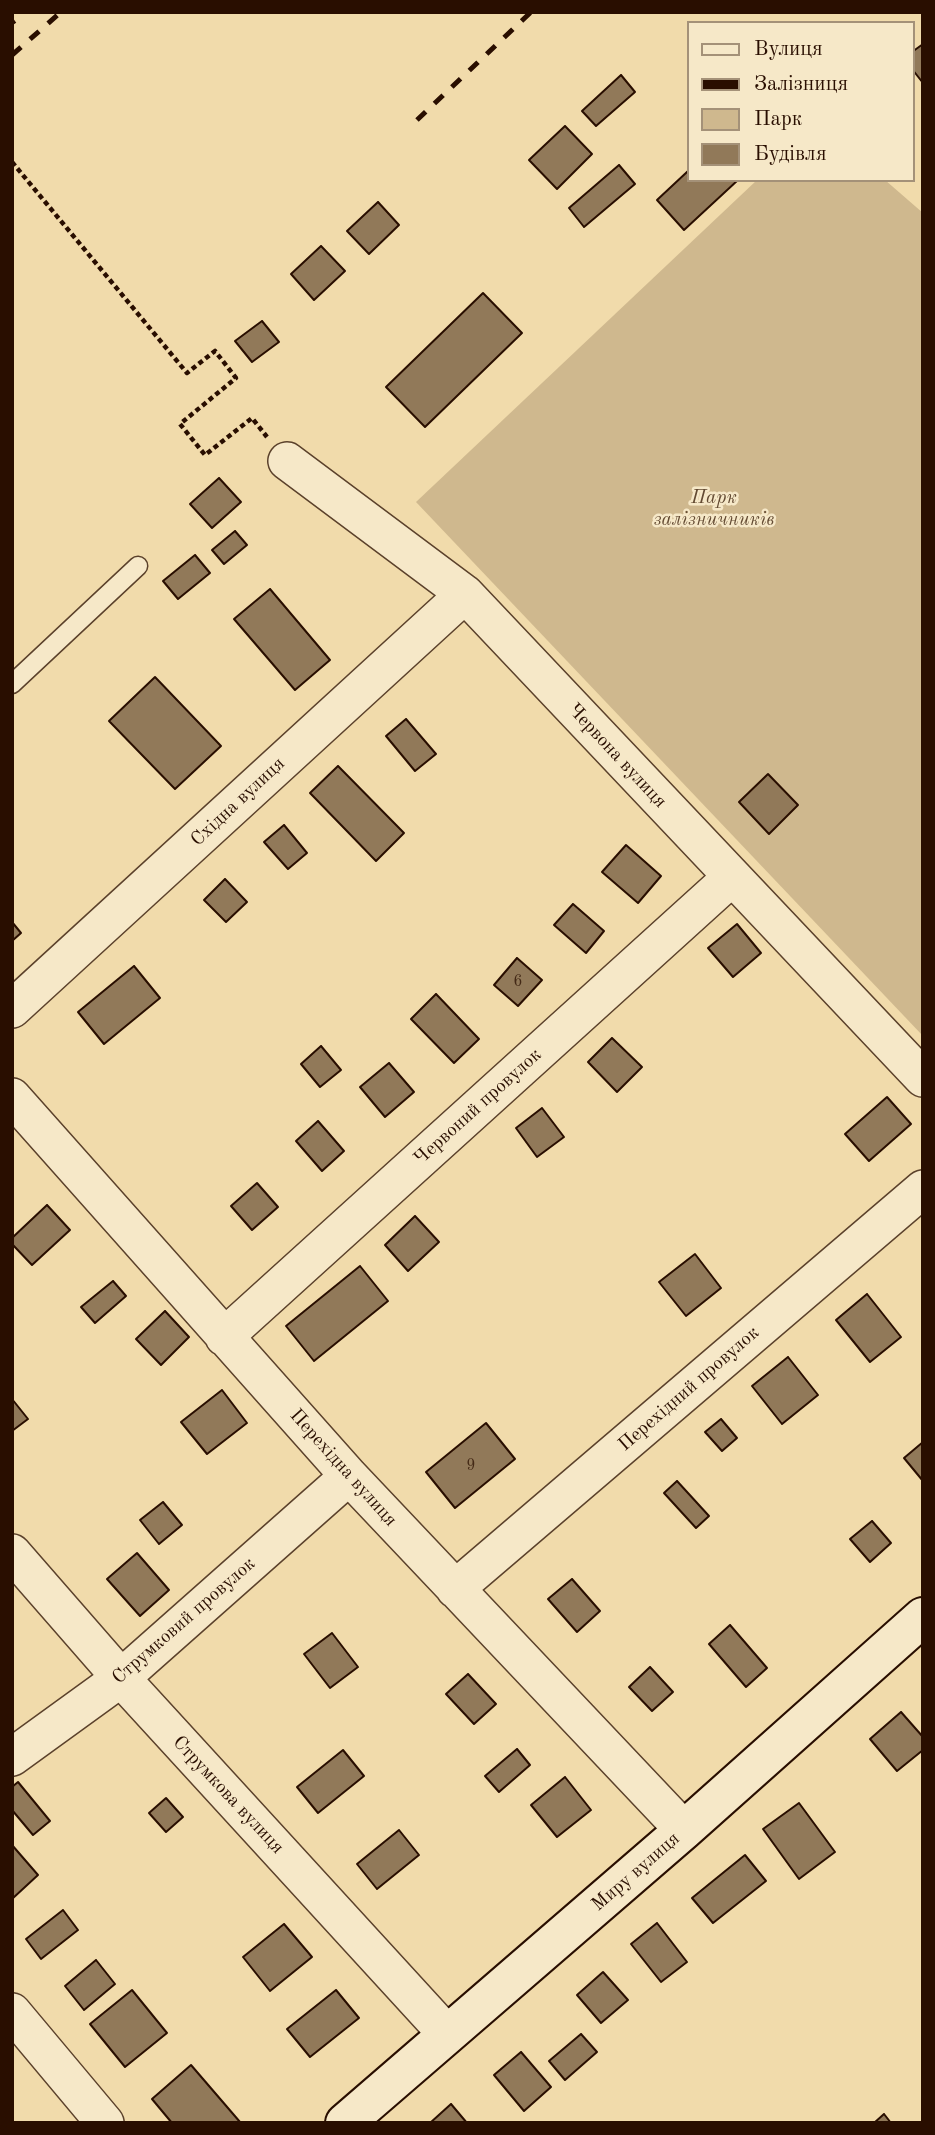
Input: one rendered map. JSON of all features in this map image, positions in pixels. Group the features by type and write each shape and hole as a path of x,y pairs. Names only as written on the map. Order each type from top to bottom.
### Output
{"main road":[{"name":"Миру вулиця","path":"345,2123 684,1830 923,1617"}],"street":[{"name":"Червона вулиця","path":"287,461 464,594 923,1078"},
{"name":"Східна вулиця","path":"12,1010 464,594"},
{"name":"Червоний провулок","path":"225,1337 732,877"},
{"name":"Перехідна вулиця","path":"12,1097 349,1476 684,1830"},
{"name":"Перехідний провулок","path":"454,1589 923,1188"},
{"name":"Струмковий провулок","path":"12,1757 121,1678 349,1476"},
{"name":"Струмкова вулиця","path":"12,1553 121,1678 447,2034"},
{"path":"12,2012 104,2123"}],"lane":[{"path":"12,684 138,566"}],"path":[{"path":"12,162 187,373 215,351 236,378 180,424 205,455 252,418 287,461"}],"green space":[{"name":"Парк залізничників","path":"755,182 887,182 923,213 923,1036 416,502"}],"building":[{"path":"923,44 923,83 914,72 914,51"},
{"path":"621,75 635,92 596,126 582,111"},
{"path":"565,126 592,154 557,189 529,160"},
{"path":"619,165 635,184 584,227 569,208"},
{"path":"687,172 687,182 736,182 684,230 657,200"},
{"path":"378,202 399,225 369,254 347,231"},
{"path":"321,246 345,271 314,300 291,274"},
{"path":"483,293 522,333 425,427 386,387"},
{"path":"262,321 279,342 252,362 235,341"},
{"path":"219,478 241,502 212,528 190,504"},
{"path":"235,531 247,545 224,564 212,550"},
{"path":"195,555 210,573 178,599 163,581"},
{"path":"270,589 330,660 295,690 234,619"},
{"path":"155,677 221,746 175,789 109,721"},
{"path":"406,719 436,754 415,771 386,736"},
{"path":"338,766 404,833 376,861 310,793"},
{"path":"768,774 798,805 769,834 739,802"},
{"path":"284,825 307,853 288,869 264,842"},
{"path":"626,845 661,876 638,903 602,872"},
{"path":"225,879 247,902 226,922 204,900"},
{"path":"573,904 604,931 586,953 554,925"},
{"path":"12,922 21,933 12,941"},
{"path":"737,924 761,953 733,977 708,948"},
{"path":"517,958 542,980 518,1006 494,985"},
{"path":"134,966 160,998 104,1044 78,1012"},
{"path":"436,994 479,1039 454,1063 411,1019"},
{"path":"612,1038 642,1067 617,1092 588,1062"},
{"path":"321,1046 341,1070 320,1087 301,1064"},
{"path":"389,1063 414,1092 385,1117 360,1087"},
{"path":"887,1097 911,1124 869,1161 845,1134"},
{"path":"542,1108 564,1137 537,1157 516,1128"},
{"path":"318,1121 344,1151 322,1171 296,1141"},
{"path":"257,1183 278,1207 252,1230 231,1206"},
{"path":"47,1205 70,1230 32,1265 12,1244 12,1238"},
{"path":"415,1216 439,1242 408,1271 385,1245"},
{"path":"695,1254 721,1288 686,1316 659,1282"},
{"path":"360,1266 388,1301 314,1361 286,1326"},
{"path":"113,1281 126,1296 95,1323 81,1307"},
{"path":"867,1294 901,1337 870,1362 836,1320"},
{"path":"165,1311 189,1337 161,1365 136,1339"},
{"path":"788,1357 818,1395 782,1424 752,1386"},
{"path":"222,1390 247,1423 207,1454 181,1422"},
{"path":"12,1399 28,1419 12,1431"},
{"path":"721,1419 737,1438 722,1451 705,1432"},
{"path":"486,1423 515,1459 455,1508 426,1472"},
{"path":"923,1442 923,1481 904,1458"},
{"path":"677,1481 709,1516 696,1528 664,1493"},
{"path":"163,1502 182,1525 159,1544 140,1520"},
{"path":"872,1521 891,1543 870,1562 850,1539"},
{"path":"137,1553 169,1590 140,1616 107,1579"},
{"path":"572,1579 600,1611 577,1632 548,1599"},
{"path":"730,1625 767,1668 746,1687 709,1644"},
{"path":"332,1633 358,1667 330,1688 304,1654"},
{"path":"650,1667 673,1692 652,1711 629,1687"},
{"path":"468,1674 496,1704 474,1724 446,1694"},
{"path":"901,1712 923,1737 923,1750 897,1771 870,1739"},
{"path":"517,1749 530,1765 499,1792 485,1776"},
{"path":"343,1750 364,1776 318,1813 297,1787"},
{"path":"565,1777 591,1810 557,1837 531,1805"},
{"path":"18,1782 50,1821 33,1835 12,1810 12,1787"},
{"path":"166,1798 183,1817 166,1832 149,1813"},
{"path":"799,1803 835,1852 799,1879 763,1829"},
{"path":"399,1830 419,1855 377,1889 357,1864"},
{"path":"12,1845 38,1875 12,1899"},
{"path":"745,1855 766,1881 713,1923 692,1898"},
{"path":"63,1910 78,1930 41,1959 26,1939"},
{"path":"657,1923 687,1962 661,1982 631,1944"},
{"path":"284,1924 312,1957 270,1991 243,1957"},
{"path":"96,1960 115,1984 84,2010 65,1986"},
{"path":"603,1972 628,2000 601,2023 577,1995"},
{"path":"132,1990 167,2033 125,2067 90,2024"},
{"path":"336,1990 359,2018 310,2057 287,2029"},
{"path":"581,2034 597,2052 565,2080 549,2061"},
{"path":"521,2052 551,2087 524,2111 494,2075"},
{"path":"191,2065 239,2123 172,2123 152,2099"},
{"path":"451,2104 467,2123 430,2123"},
{"path":"884,2114 891,2123 874,2123"}],"railway":[{"path":"12,55 61,12"},
{"path":"417,120 531,12"}]}
